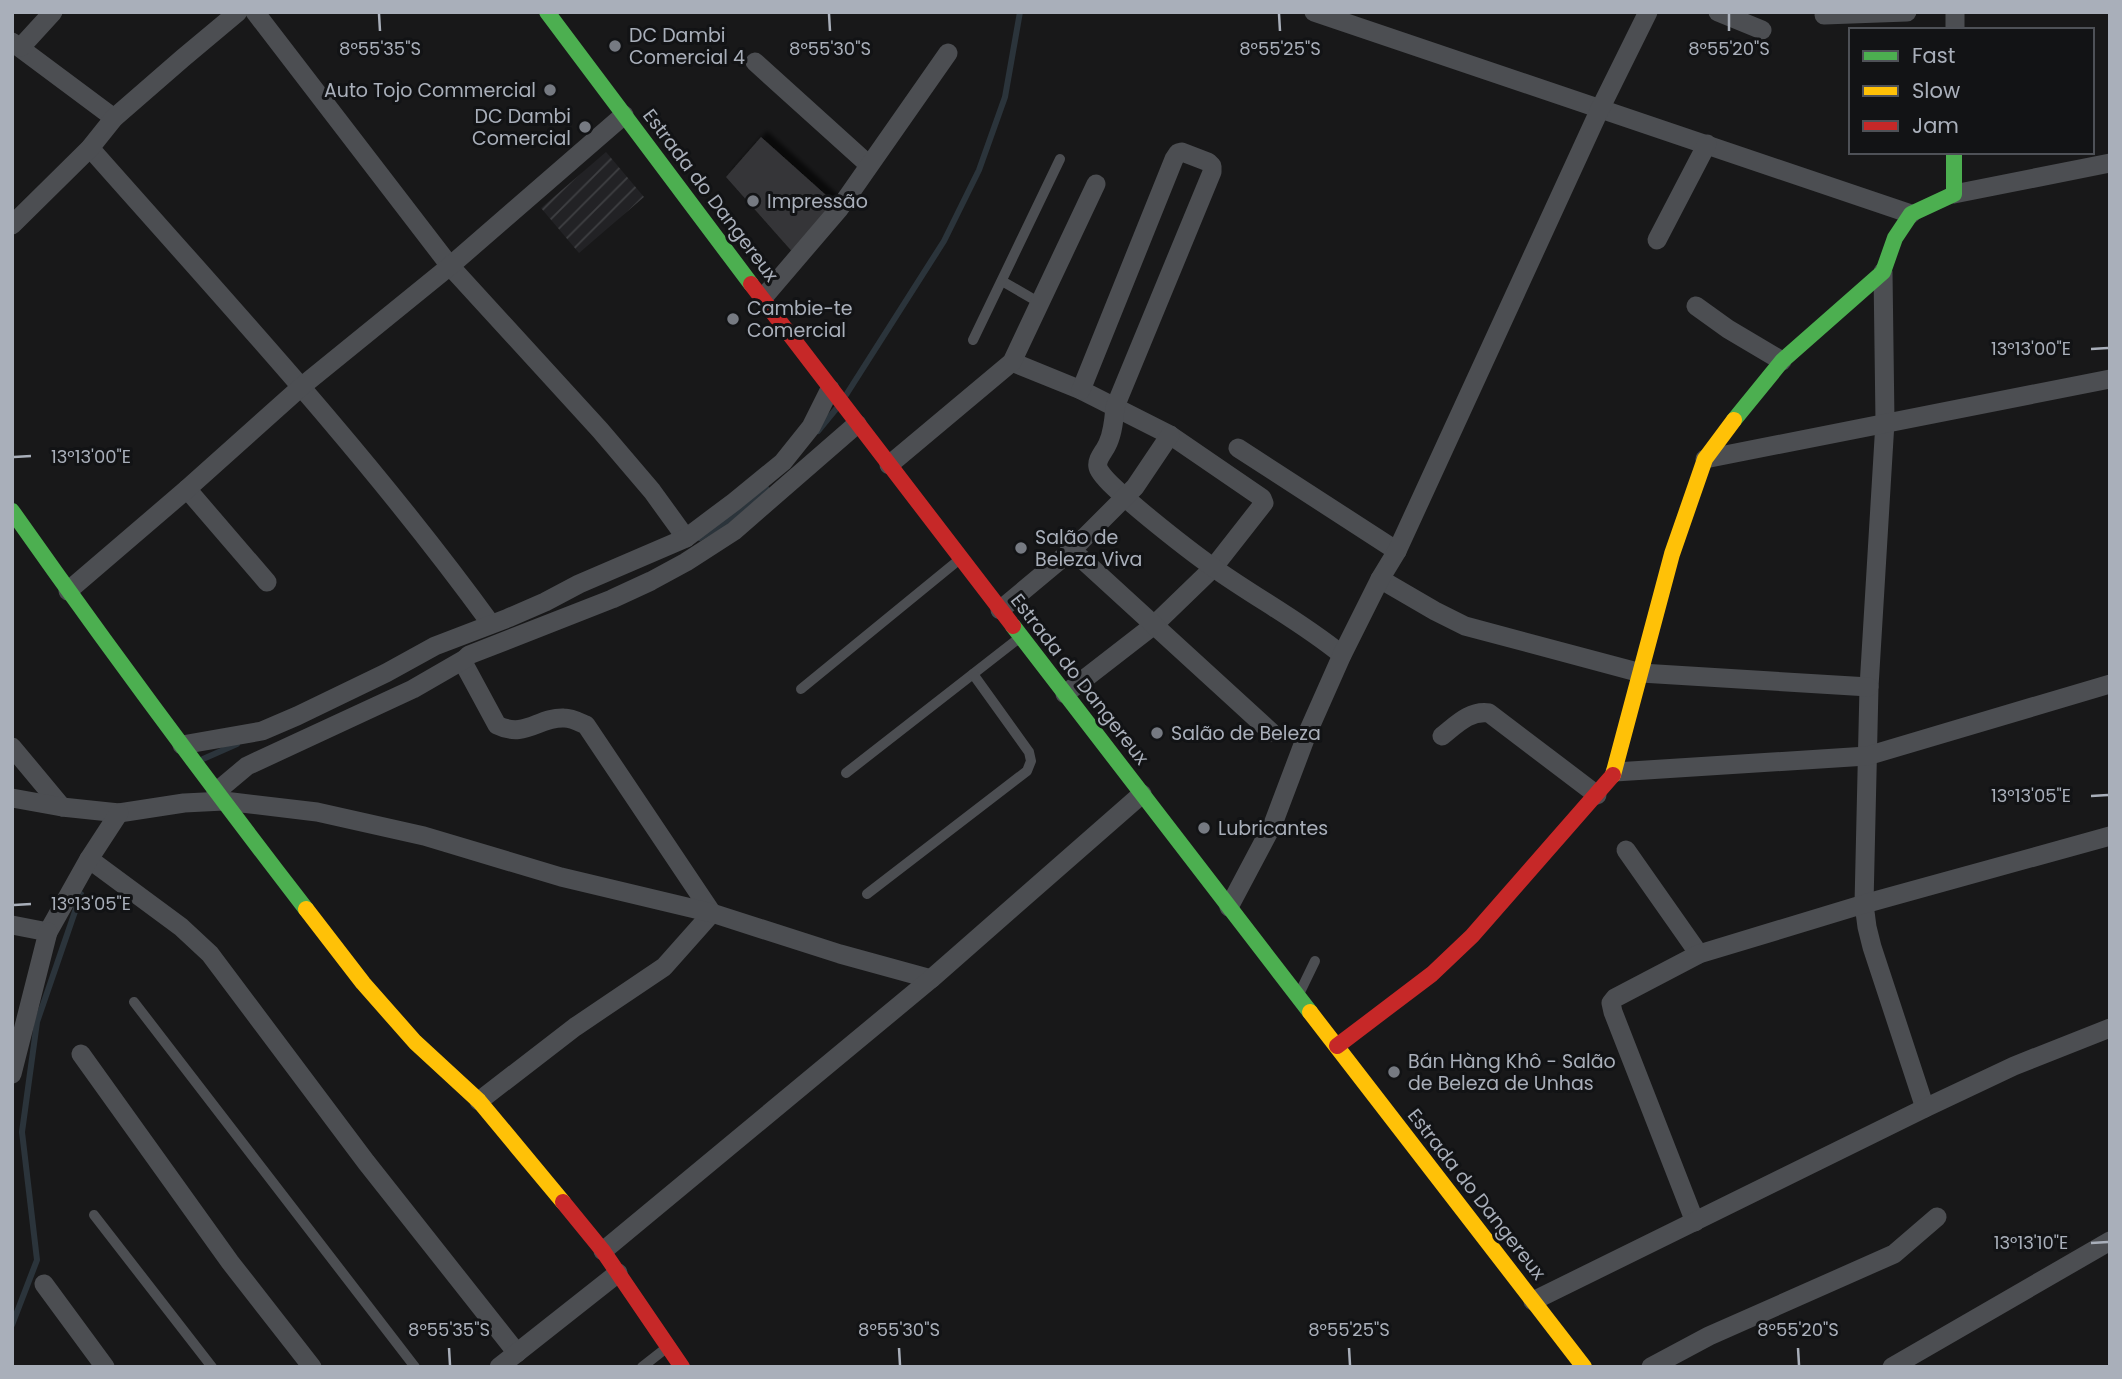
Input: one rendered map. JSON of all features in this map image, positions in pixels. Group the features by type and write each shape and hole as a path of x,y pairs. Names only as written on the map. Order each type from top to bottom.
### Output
{"street":[{"path":"53,12 17,44 114,118"},
{"path":"12,225 90,148 114,118 238,12"},
{"path":"255,12 450,266 600,430 652,491 686,538"},
{"name":"Estrada do Dangereux","path":"547,12 831,390 1584,1367"},
{"path":"1314,12 1911,214"},
{"path":"1229,906 1273,824 1307,734 1342,654 1397,551 1600,109 1648,12"},
{"path":"1718,12 1762,30"},
{"path":"1824,15 1907,12"},
{"path":"762,299 839,209 948,53"},
{"path":"755,62 869,165"},
{"path":"68,591 301,387 450,266 624,115"},
{"path":"1657,240 1707,144"},
{"path":"90,148 301,387 444,560 491,624"},
{"path":"1082,390 1174,159 1182,152 1208,162 1212,166 1212,172 1115,407 1108,444 1097,468 1100,475 1124,496 1213,568 1342,654"},
{"path":"1954,154 1954,194"},
{"path":"1925,1108 1872,947 1864,904 1869,687 1885,422 1883,272 1895,239 1911,214 1954,194 2110,163"},
{"path":"889,465 1012,362 1096,184"},
{"path":"1337,1046 1432,974 1472,936 1597,796 1615,772 1672,554 1705,459 1782,361 1883,272"},
{"path":"1696,306 1728,329 1782,361"},
{"path":"1012,362 1082,390 1170,435 1262,498 1264,503 1213,568 1154,625 1065,694"},
{"path":"1705,459 2110,379"},
{"path":"182,745 262,731 386,673 435,646 545,602 686,538 783,462 811,427 831,390"},
{"path":"220,796 247,766 413,689 469,655 612,599 686,562 734,531 852,417"},
{"path":"1000,610 1072,550 1142,477 1170,435"},
{"path":"1238,448 1397,551"},
{"path":"187,489 267,582"},
{"path":"12,511 220,796 363,982 415,1042 479,1101 603,1251 682,1367"},
{"path":"1072,550 1271,732"},
{"path":"1380,579 1465,626 1641,673 1869,687"},
{"path":"465,659 464,664 497,725 513,731 560,718 586,725 712,913"},
{"path":"1615,772 1867,756 2110,684"},
{"path":"1442,736 1468,716 1479,711 1489,713 1597,796"},
{"path":"12,747 62,807"},
{"path":"603,1251 931,979 1142,793"},
{"path":"12,798 119,813 220,796 317,812 424,836 561,877 712,913 840,954 931,979"},
{"path":"12,1074 48,932 89,859 119,813"},
{"path":"1695,1222 1611,1003 1615,998 1699,954 1864,904 2110,835"},
{"path":"1626,850 1699,954"},
{"path":"89,859 181,927 210,954 366,1162 517,1353"},
{"path":"479,1101 575,1027 664,967 712,913"},
{"path":"12,925 48,932"},
{"path":"1533,1301 1925,1108 2014,1066 2110,1028"},
{"path":"81,1054 230,1262 312,1367"},
{"path":"1651,1367 1710,1336 1894,1254 1937,1217"},
{"path":"1892,1367 2110,1241"},
{"path":"499,1367 618,1273"},
{"path":"44,1284 105,1367"}],"lane":[{"path":"973,340 1060,159"},
{"path":"1002,281 1040,303"},
{"path":"801,689 961,559"},
{"path":"846,773 1021,637"},
{"path":"867,894 1027,771 1031,761 1029,752 973,674"},
{"path":"1298,996 1315,961"},
{"path":"134,1002 415,1367"},
{"path":"94,1215 212,1367"},
{"path":"642,1367 668,1347"}],"shaded area":[{"path":"606,152 644,197 579,253 541,208"}],"building":[{"path":"761,137 837,205 796,256 726,177"}],"waterway":[{"path":"846,395 944,241 979,170 1005,97 1020,12"},
{"path":"818,431 836,409"},
{"path":"700,538 722,525 766,488"},
{"path":"203,759 237,744"},
{"path":"12,1325 37,1260 22,1132 37,1022 81,894"}],"traffic: fast":[{"path":"547,12 751,284"},
{"path":"1734,420 1782,361 1883,272 1895,238 1911,214 1954,194 1954,154"},
{"path":"12,511 157,712 306,909"},
{"path":"1013,626 1310,1012"}],"traffic: slow":[{"path":"1613,775 1672,554 1705,459 1734,420"},
{"path":"306,909 363,983 415,1042 479,1101 563,1202"},
{"path":"1310,1012 1584,1367"}],"traffic: jam":[{"path":"751,284 1013,626"},
{"path":"1337,1046 1432,974 1472,936 1613,775"},
{"path":"563,1202 603,1251 682,1367"}],"place":[{"name":"DC Dambi Comercial 4","path":"615,46"},
{"name":"Auto Tojo Commercial","path":"550,90"},
{"name":"DC Dambi Comercial","path":"585,127"},
{"name":"Impressão","path":"753,201"},
{"name":"Cambie-te Comercial","path":"733,319"},
{"name":"Salão de Beleza Viva","path":"1021,548"},
{"name":"Salão de Beleza","path":"1157,733"},
{"name":"Lubricantes","path":"1204,828"},
{"name":"Bán Hàng Khô - Salão de Beleza de Unhas","path":"1394,1072"}]}
